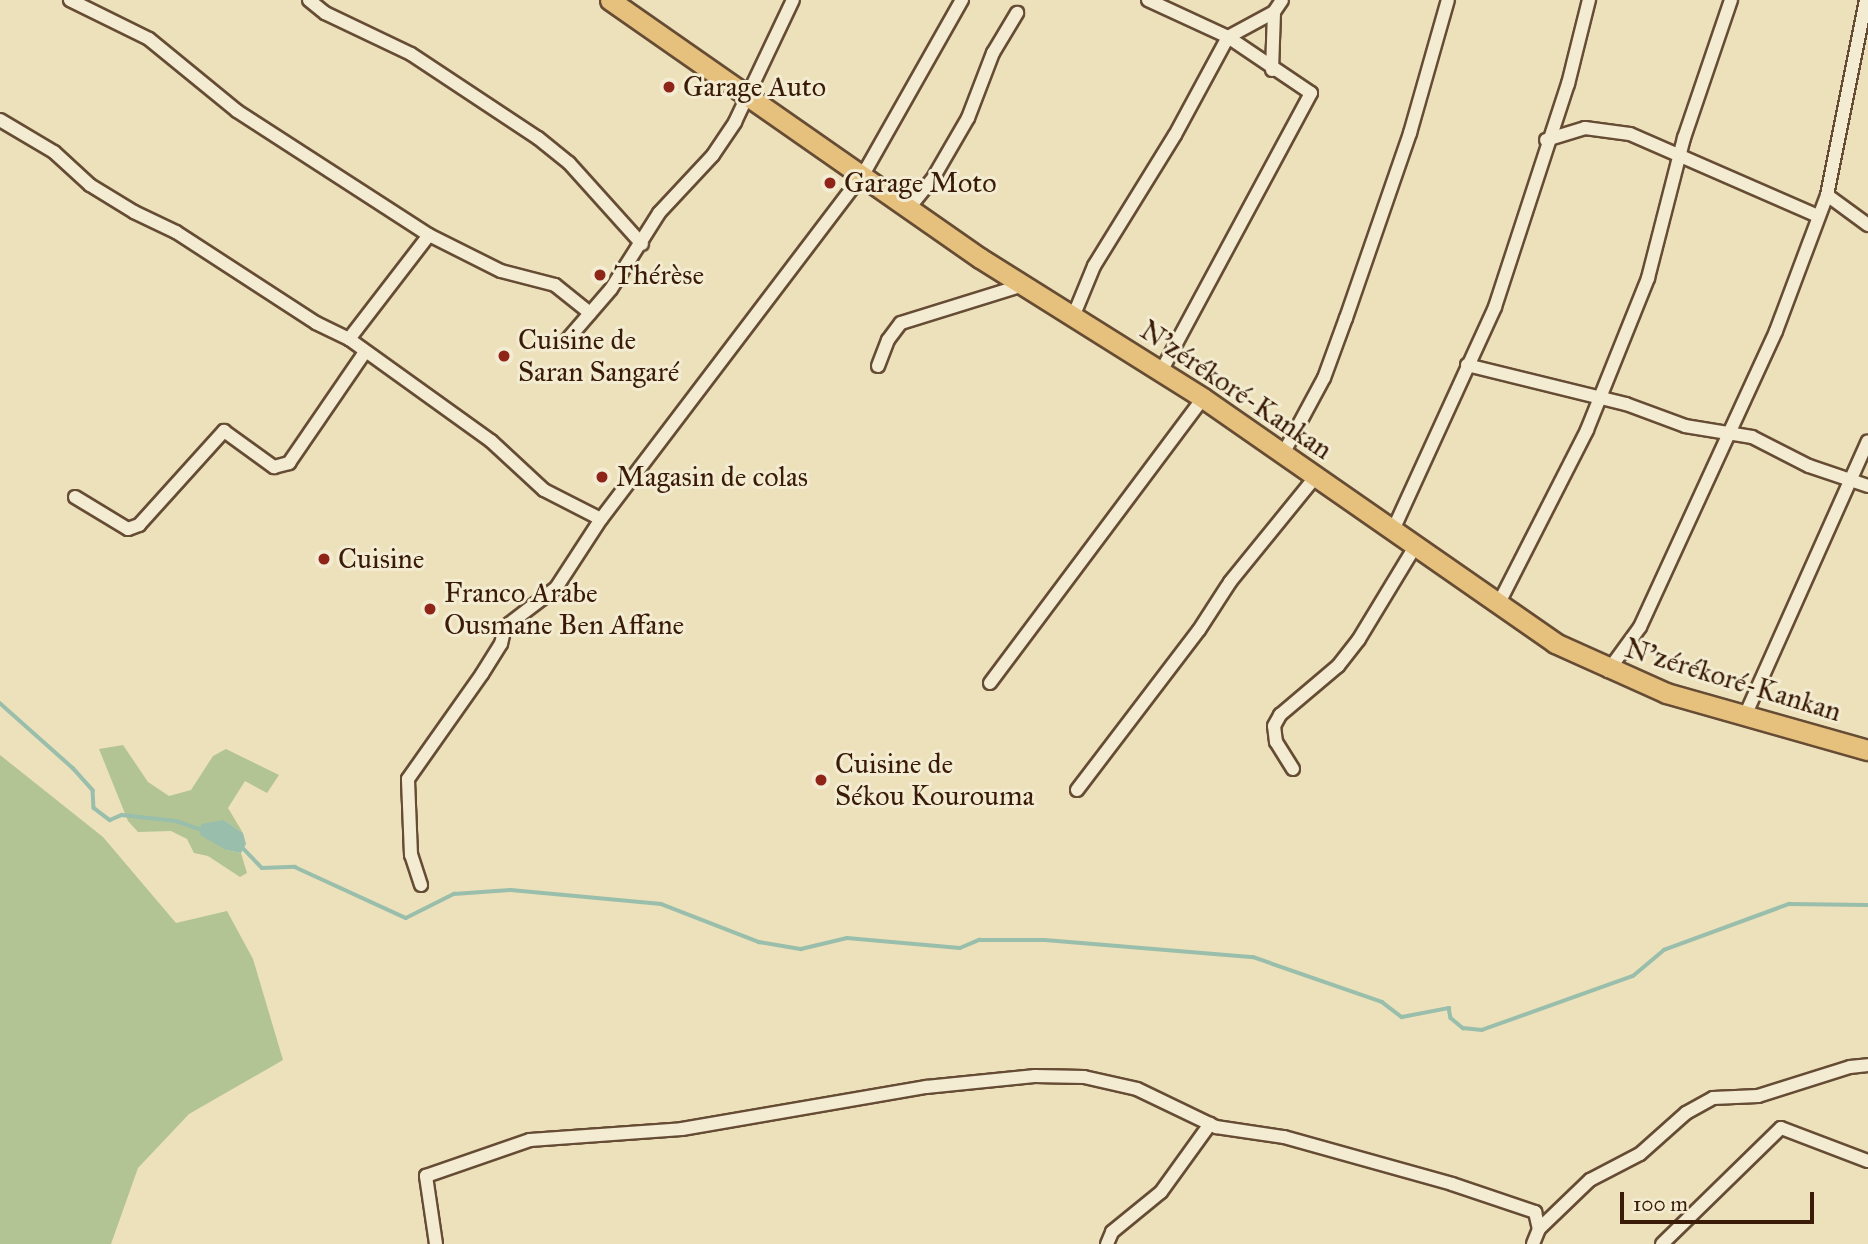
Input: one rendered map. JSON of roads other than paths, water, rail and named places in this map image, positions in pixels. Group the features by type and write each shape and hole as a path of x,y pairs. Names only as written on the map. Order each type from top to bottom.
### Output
{"highway":[{"name":"N'zérékoré-Kankan","path":"610,0 1023,285 1203,398 1555,643 1608,671 1744,718 1868,750"}],"street":[{"path":"70,0 149,39 237,111 429,235 501,271 555,285 590,313"},
{"path":"309,0 325,13 448,76 538,138 569,163 642,244"},
{"path":"567,340 642,244 659,213 713,155 750,98 793,0"},
{"path":"421,885 411,855 408,779 482,674 501,644 505,627 556,588 601,519 864,173 962,0"},
{"path":"1148,0 1228,37 1272,70 1297,79 1311,93 1161,372"},
{"path":"1073,317 1094,266 1175,135 1228,37 1274,12 1282,0"},
{"path":"1283,454 1324,379 1342,330 1410,133 1448,0"},
{"path":"1393,530 1495,307 1546,140 1568,84 1589,0"},
{"path":"1499,603 1600,397 1648,278 1710,53 1731,0"},
{"path":"1608,671 1640,627 1776,331 1826,195 1866,0"},
{"path":"1272,70 1274,12"},
{"path":"909,208 932,180 968,118 993,53 1017,13"},
{"path":"0,120 54,152 90,185 134,212 176,232 316,323 349,339 491,441 544,490 601,519"},
{"path":"1546,140 1585,128 1630,134 1679,159 1818,216"},
{"path":"1826,195 1868,225"},
{"path":"349,339 429,235"},
{"path":"878,366 888,340 901,323 1023,285"},
{"path":"75,497 128,529 139,525 224,431 274,467 289,463 365,352"},
{"path":"1467,365 1600,397 1685,426 1731,432 1785,450 1809,466 1868,486"},
{"path":"990,683 1203,398"},
{"path":"1744,718 1797,608 1847,480 1868,441"},
{"path":"1077,790 1244,564 1316,476"},
{"path":"1293,769 1276,742 1274,726 1280,715 1338,666 1359,639 1416,545"},
{"path":"1533,1244 1539,1229 1590,1180 1640,1154 1686,1113 1713,1098 1758,1096 1850,1067 1868,1065"},
{"path":"436,1244 426,1176 530,1139 682,1129 914,1089 1035,1076 1084,1077 1137,1089 1210,1124 1284,1137 1452,1184 1535,1212 1539,1229"},
{"path":"1107,1244 1112,1232 1161,1192 1210,1124"},
{"path":"1662,1244 1781,1128 1868,1161"}],"waterway":[{"path":"0,703 73,768 93,790 94,808 110,820 122,815 176,821 202,830"},
{"path":"241,846 262,868 295,867 406,918 454,894 511,890 661,904 759,942 801,949 847,938 960,948 979,940 1045,940 1253,957 1382,1002 1402,1017 1449,1008 1451,1018 1463,1028 1482,1030 1633,976 1664,950 1789,904 1868,905"}],"place":[{"name":"Garage Auto","path":"669,87"},
{"name":"Garage Moto","path":"830,183"},
{"name":"Thérèse","path":"600,275"},
{"name":"Cuisine de Saran Sangaré","path":"504,356"},
{"name":"Magasin de colas","path":"602,477"},
{"name":"Cuisine","path":"324,559"},
{"name":"Franco Arabe Ousmane Ben Affane","path":"430,609"},
{"name":"Cuisine de Sékou Kourouma","path":"821,780"}]}
